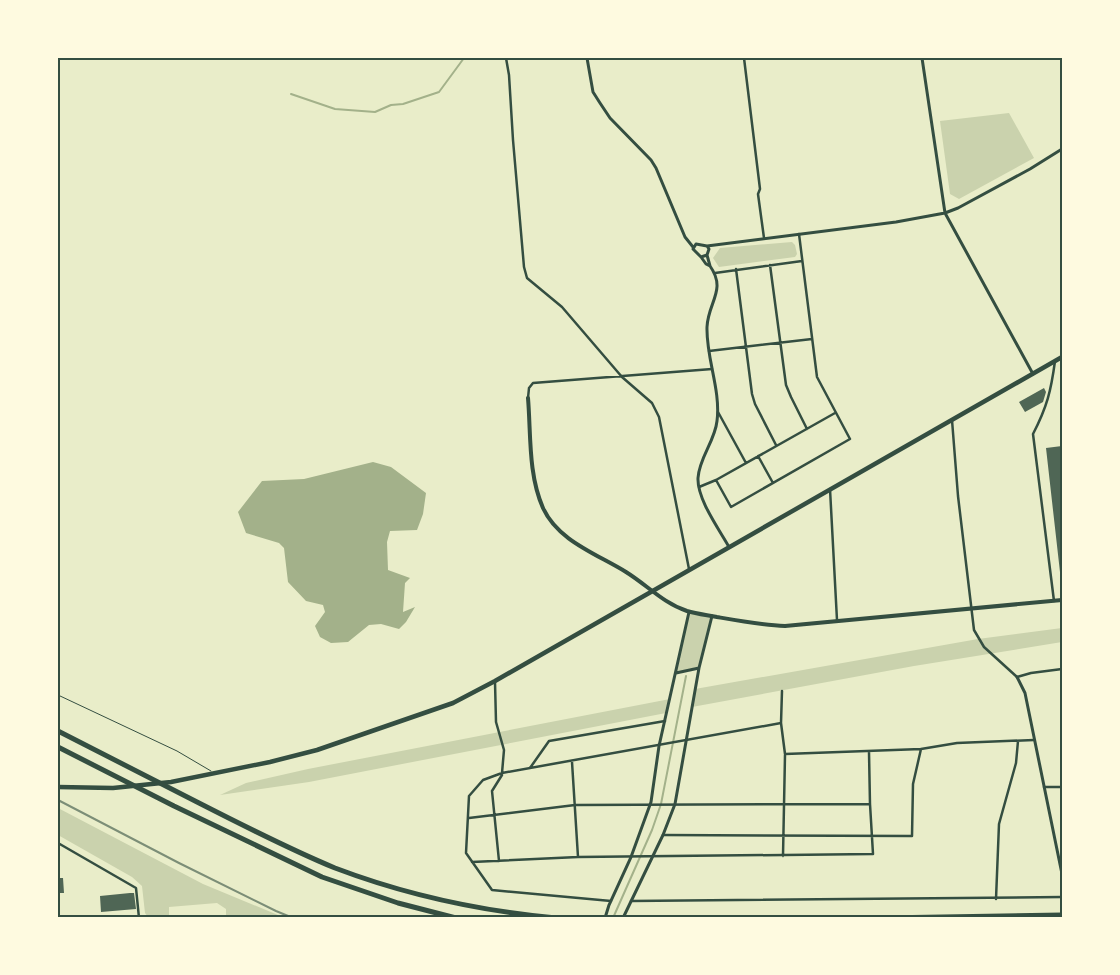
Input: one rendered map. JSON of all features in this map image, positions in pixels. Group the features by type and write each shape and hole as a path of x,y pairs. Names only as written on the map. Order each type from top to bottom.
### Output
{"highway":[{"path":"58,731 278,843 336,868 371,880 464,905 502,912 556,918"},
{"path":"58,746 172,805 322,877 398,903 456,918"},
{"path":"882,918 1062,916"}],"main road":[{"path":"58,787 113,788 171,782 270,762 317,750 453,703 495,681 689,568 1062,357"},
{"path":"528,398 534,480 544,509 554,525 574,542 628,573 674,606 688,612 760,625 785,626 1062,600"}],"street":[{"path":"506,58 510,75 513,140 524,267 527,278 562,307 622,377 652,403 659,417 689,568"},
{"path":"587,58 593,92 610,118 651,160 685,237 694,251 710,266"},
{"path":"744,58 764,238"},
{"path":"922,58 945,213 1033,374"},
{"path":"693,247 696,244 707,246 896,222 945,213 958,208 1030,169 1062,149"},
{"path":"716,480 731,507 850,439 817,378 799,234"},
{"path":"707,246 709,252 707,255 710,266 715,273 718,290 707,324 718,412 715,432 700,467 698,478 701,497 729,547"},
{"path":"701,257 707,255"},
{"path":"715,273 802,261"},
{"path":"770,265 786,385 807,429"},
{"path":"736,270 752,394 755,404 776,445"},
{"path":"709,351 812,339"},
{"path":"1054,601 1033,434 1050,394 1055,361"},
{"path":"528,398 529,388 533,384 712,369"},
{"path":"718,412 746,463"},
{"path":"699,487 716,480 835,413"},
{"path":"952,420 958,496 974,630 979,641 1017,678 1024,693 1062,874"},
{"path":"758,456 773,483"},
{"path":"830,489 837,622"},
{"path":"605,918 651,804 660,746 688,612"},
{"path":"623,918 664,835 675,804 699,668 712,616"},
{"path":"676,673 699,668"},
{"path":"1017,678 1031,673 1062,669"},
{"path":"495,681 496,722 504,750 502,773 492,791 499,860"},
{"path":"782,690 781,723 785,754 783,856"},
{"path":"530,768 549,741 665,721"},
{"path":"611,901 492,890 466,853 470,796 483,780 502,773 781,723"},
{"path":"785,754 869,752 921,749 957,743 1034,740"},
{"path":"996,898 999,824 1016,763 1018,741"},
{"path":"664,835 912,836 913,784 921,749"},
{"path":"472,862 578,857 872,854 869,752"},
{"path":"572,761 578,857"},
{"path":"1044,787 1062,787"},
{"path":"469,818 575,805 870,804"},
{"path":"58,843 136,888 139,918"},
{"path":"630,902 1062,897"}],"lane":[{"path":"58,695 177,751 214,773"}],"shaded area":[{"path":"1009,113 1034,158 959,199 950,194 940,121"},
{"path":"792,242 795,245 797,254 795,257 719,267 713,258 720,248"},
{"path":"373,462 391,467 426,493 423,514 417,530 390,531 387,542 388,570 410,578 405,583 403,612 415,607 406,622 399,629 381,624 369,625 348,642 331,643 320,637 315,626 325,612 323,605 306,601 288,582 284,548 279,543 246,533 238,512 262,481 304,479"},
{"path":"689,612 712,616 699,668 676,673"},
{"path":"1062,628 1062,642 914,666 692,707 695,689 978,639"},
{"path":"670,699 666,713 309,782 220,795 246,783 308,769"},
{"path":"58,808 203,884 278,915 278,917 226,917 226,909 217,903 169,907 169,915 148,917 145,913 142,886 132,877 58,835"}],"building":[{"path":"1044,388 1046,392 1043,402 1025,412 1019,402"},
{"path":"1062,446 1062,581 1061,581 1046,448"},
{"path":"58,878 63,878 64,893 58,893"},
{"path":"134,893 136,909 101,912 100,896"}],"waterway":[{"path":"298,58 357,58"},
{"path":"364,58 402,58"},
{"path":"291,94 335,109 375,112 391,105 403,104 439,92 464,58"},
{"path":"613,918 652,830 661,804 686,676"}],"railway":[{"path":"58,800 179,863 293,918"}]}
